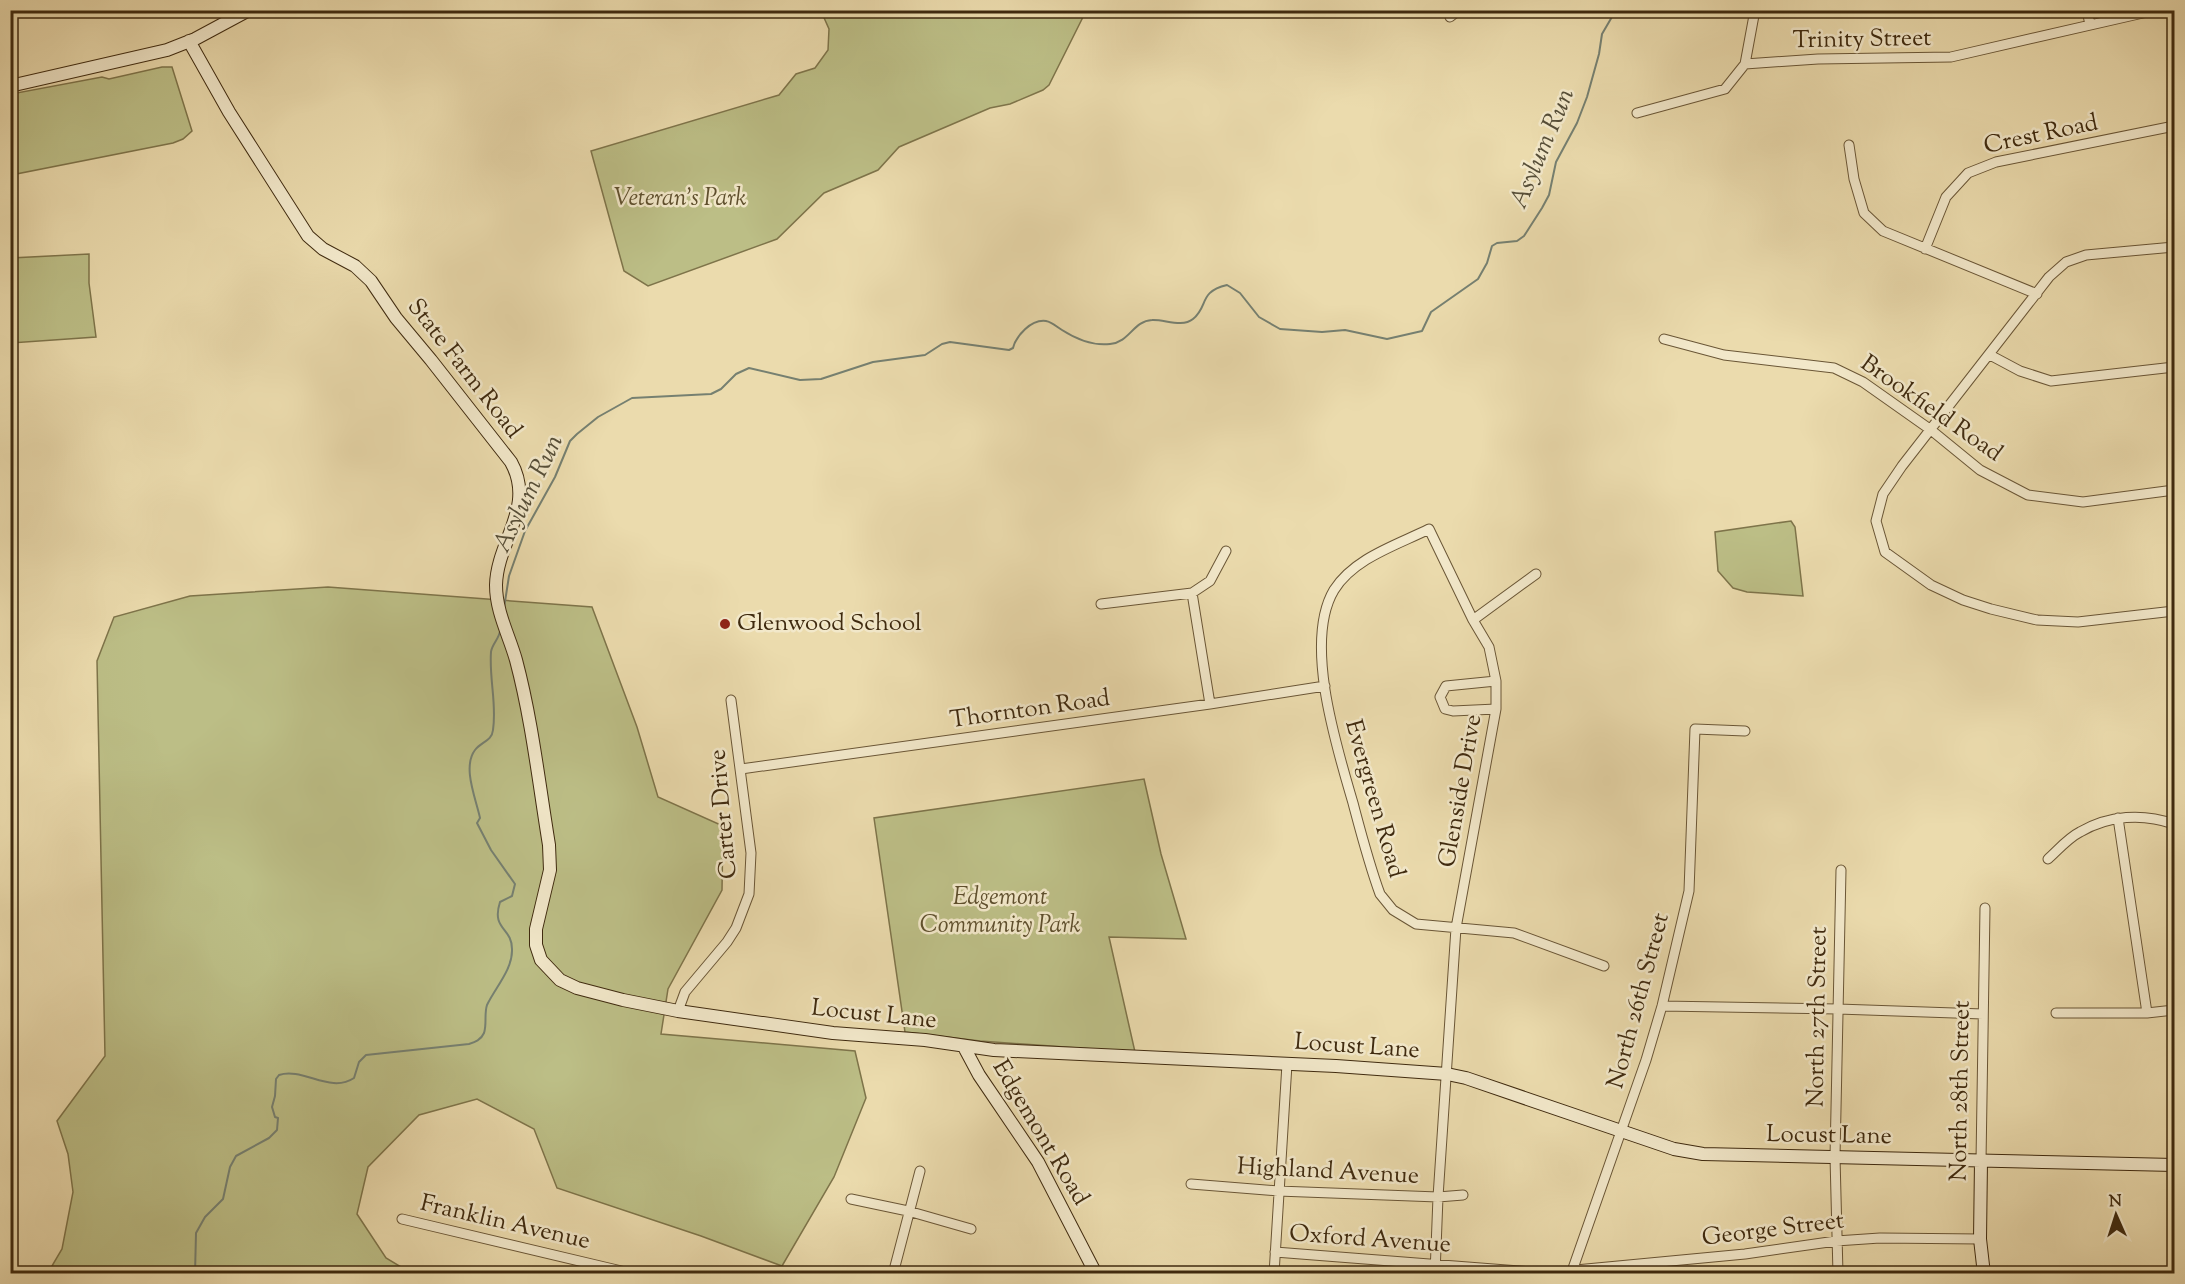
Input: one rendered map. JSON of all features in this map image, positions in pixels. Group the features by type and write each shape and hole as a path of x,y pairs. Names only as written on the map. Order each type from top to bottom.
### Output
{"street":[{"path":"10,86 167,50 249,10"},
{"path":"1450,17 1459,10"},
{"path":"1637,113 1725,88 1745,64 1755,10"},
{"path":"2087,10 2090,25"},
{"name":"Trinity Street","path":"1745,64 1818,59 1951,57 2156,10"},
{"name":"State Farm Road","path":"189,41 229,112 308,236 323,249 355,266 371,281 396,318 511,462 518,475 520,501 498,567 496,584 499,610 516,658 549,845 550,870 536,929 536,945 541,960"},
{"name":"Crest Road","path":"1925,249 1946,197 1968,173 1996,162 2175,126"},
{"path":"1849,145 1854,179 1864,213 1883,231 2037,294"},
{"path":"2175,247 2086,255 2066,262 2049,277 1883,494 1876,521 1885,552 1931,585 1963,600 1990,609 2037,620 2078,621 2175,611"},
{"name":"Brookfield Road","path":"1664,339 1724,355 1834,368 1863,382 1931,430 1980,470 2028,495 2083,502 2175,490"},
{"path":"1990,355 2020,371 2051,381 2175,367"},
{"name":"Glenside Drive","path":"1429,529 1473,620 1489,647 1496,681 1496,709 1456,928 1435,1268"},
{"name":"Evergreen Road","path":"1429,529 1350,570 1335,588 1325,608 1322,632 1324,686 1333,732 1380,894 1393,910 1416,924 1514,933 1604,966"},
{"path":"1101,604 1192,593 1210,581 1226,550"},
{"path":"1473,620 1536,574"},
{"path":"1192,593 1210,705"},
{"path":"1496,681 1446,686 1440,697 1445,709 1453,711 1496,709"},
{"name":"Thornton Road","path":"741,769 1210,705 1324,686"},
{"name":"Carter Drive","path":"678,1011 685,992 728,942 749,894 752,853 731,700"},
{"name":"North 26th Street","path":"1571,1273 1646,1060 1662,1006 1689,891 1695,729 1745,731"},
{"path":"2048,859 2078,832 2095,824 2118,818 2140,816 2175,824"},
{"path":"2118,818 2147,1013"},
{"name":"North 27th Street","path":"1838,1274 1835,1157 1841,870"},
{"name":"North 28th Street","path":"1984,1274 1980,1239 1985,908"},
{"name":"Locust Lane","path":"541,960 560,980 577,988 623,1000 678,1011 833,1033 925,1040 963,1047 1006,1051 1448,1074 1466,1078 1674,1149 1703,1154 2175,1165"},
{"path":"1662,1006 1983,1014"},
{"path":"2056,1013 2147,1013 2175,1010"},
{"name":"Edgemont Road","path":"963,1047 1038,1162 1096,1274"},
{"path":"1274,1274 1287,1064"},
{"path":"893,1274 920,1171"},
{"name":"Highland Avenue","path":"1191,1184 1278,1191 1438,1197 1463,1195"},
{"path":"851,1199 971,1228"},
{"name":"Franklin Avenue","path":"402,1219 634,1274"},
{"name":"George Street","path":"1571,1273 1745,1254 1836,1241 1880,1238 1980,1239"},
{"name":"Oxford Avenue","path":"1275,1252 1435,1268 1571,1273"}],"green space":[{"name":"Veteran's Park","path":"821,11 1086,11 1049,85 1043,90 1010,104 990,108 899,147 878,170 824,193 777,239 648,286 624,271 591,151 779,95 796,74 815,68 828,50 829,29"},
{"path":"162,67 172,67 192,131 183,139 173,143 11,175 11,94 102,77 109,79"},
{"path":"89,254 89,283 96,337 11,343 11,258"},
{"path":"1791,521 1795,527 1803,596 1747,592 1733,588 1718,571 1715,532"},
{"path":"328,587 592,607 637,727 658,797 723,826 722,890 668,989 661,1034 855,1051 866,1098 834,1177 782,1266 701,1236 557,1188 534,1129 477,1099 419,1115 368,1167 357,1214 386,1258 411,1273 41,1274 52,1266 62,1249 73,1192 68,1154 57,1121 105,1056 97,661 114,617 190,596"},
{"name":"Edgemont Community Park","path":"1144,779 1161,854 1186,939 1109,937 1135,1052 980,1041 905,1032 874,818"}],"waterway":[{"name":"Asylum Run","path":"504,608 509,576 525,531 555,477 570,441 598,417 632,398 711,394 721,389 736,374 749,368 800,380 821,379 873,362 925,355 942,344 950,342 1009,350 1013,348 1017,338 1025,329 1040,321 1050,322 1085,341 1110,344 1122,340 1146,321 1189,322 1198,314 1212,291 1227,285 1240,293 1259,317 1280,329 1322,332 1345,330 1387,339 1422,331 1431,312 1478,279 1487,263 1492,246 1497,243 1517,241 1524,236 1542,208 1549,195 1556,162 1577,123 1587,97 1602,34 1616,10"},
{"name":"Asylum Run","path":"195,1274 196,1233 205,1217 223,1199 230,1167 236,1156 269,1138 277,1130 278,1118 275,1117 272,1107 276,1079 279,1075 288,1073 326,1082 345,1082 354,1078 359,1062 366,1055 469,1044 480,1039 484,1033 487,1005 507,971 512,956 511,942 500,923 498,911 500,902 512,896 515,884 491,850 477,823 480,818 470,774 471,757 475,750 488,739 493,730 491,652 500,631"}],"place":[{"name":"Glenwood School","path":"725,624"}]}
